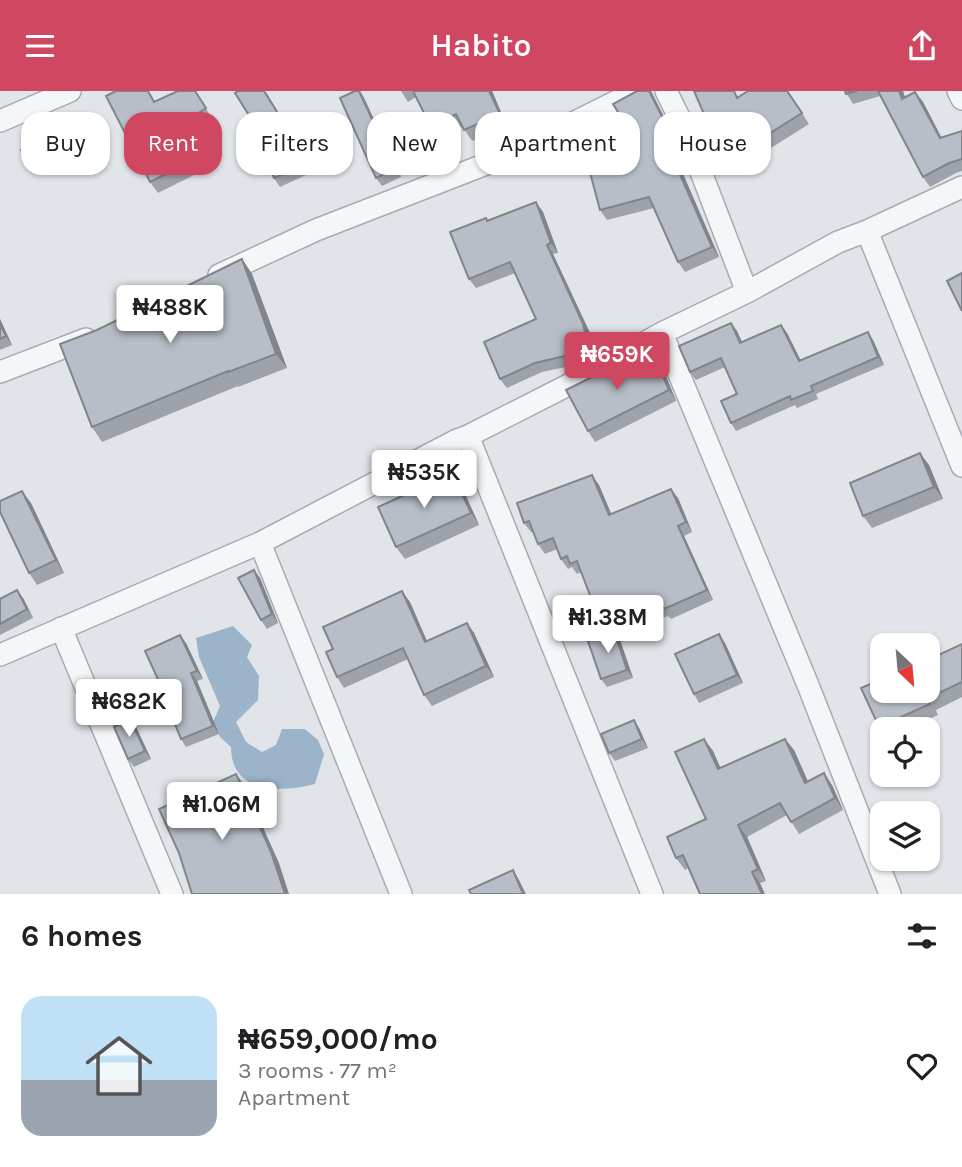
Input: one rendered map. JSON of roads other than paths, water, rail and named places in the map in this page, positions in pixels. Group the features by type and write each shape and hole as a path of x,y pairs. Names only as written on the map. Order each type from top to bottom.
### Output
{"street":[{"path":"0,121 70,91"},
{"path":"203,282 316,230 507,156 637,91"},
{"path":"666,91 683,125 747,292"},
{"path":"958,91 962,99"},
{"path":"0,655 260,543 584,377 662,333 747,292 838,242 962,187"},
{"path":"867,231 962,466"},
{"path":"0,372 101,333"},
{"path":"662,333 803,672 890,894"},
{"path":"468,436 652,894"},
{"path":"260,543 401,894"},
{"path":"61,628 172,894"}],"water":[{"path":"233,626 252,645 247,657 259,676 258,700 236,722 246,742 262,752 276,745 282,729 305,729 318,740 324,754 315,784 273,789 249,782 239,774 233,762 231,747 220,737 213,722 220,706 199,657 196,638"}]}
